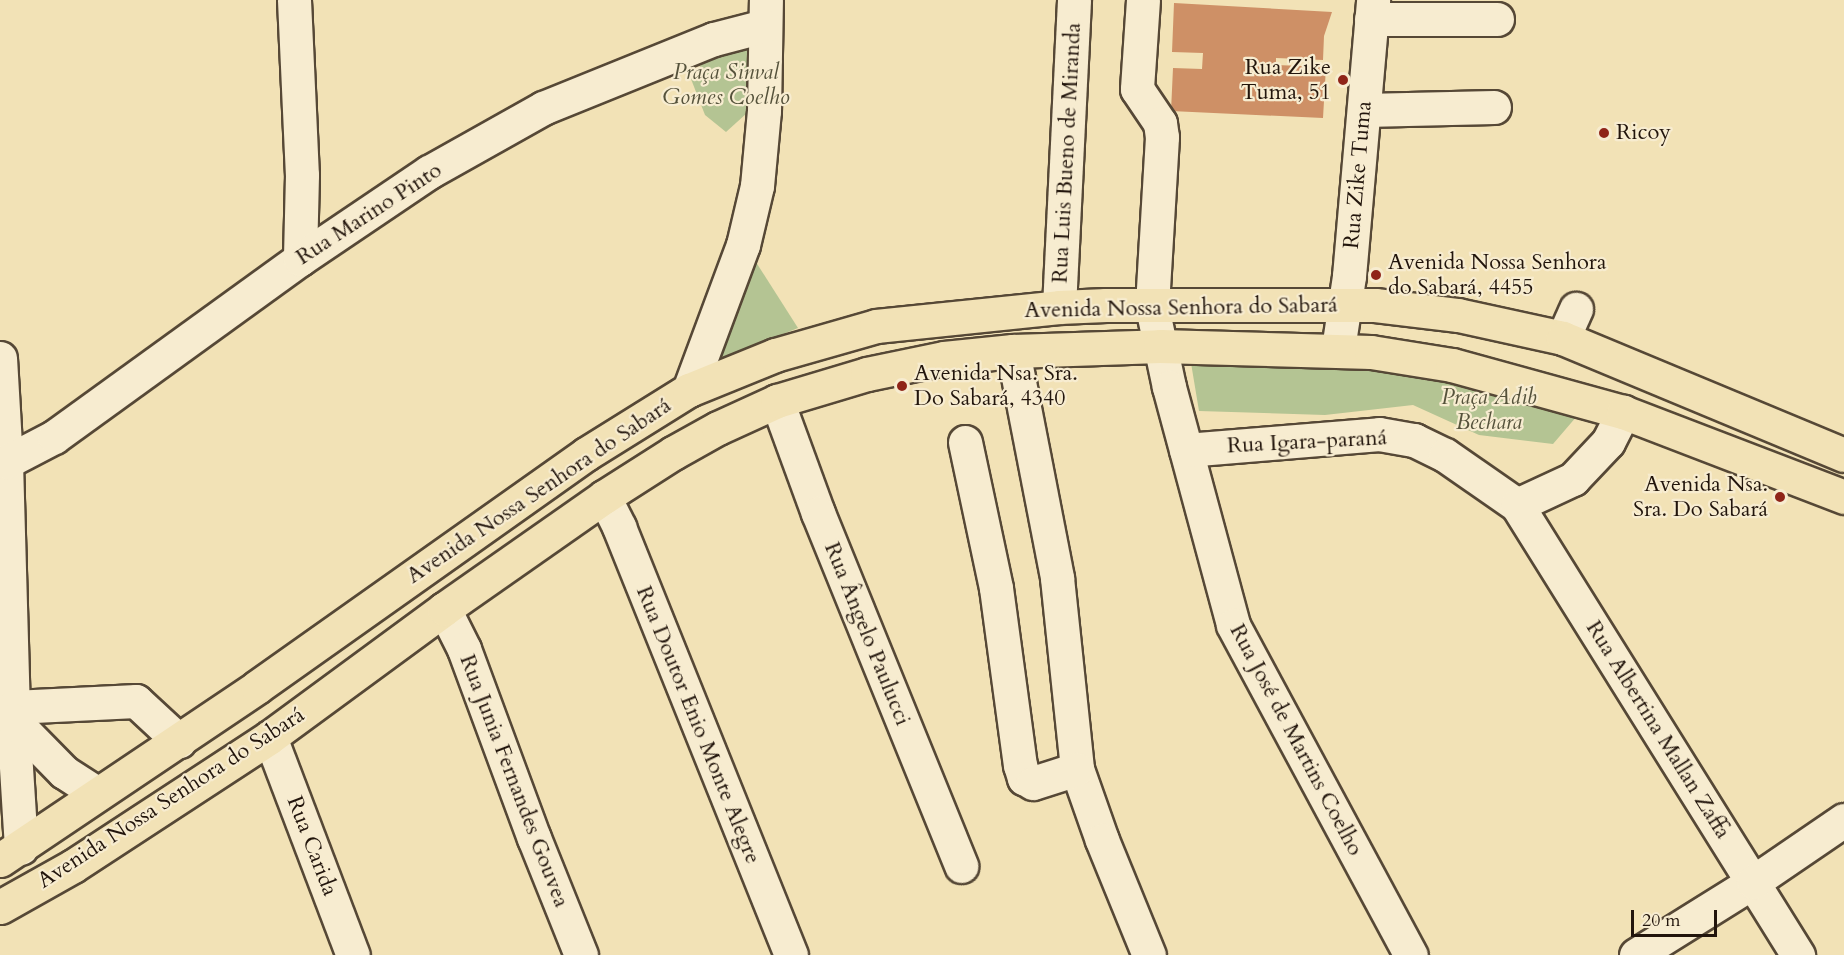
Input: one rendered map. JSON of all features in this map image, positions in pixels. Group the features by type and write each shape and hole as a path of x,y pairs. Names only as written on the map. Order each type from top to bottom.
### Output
{"main road":[{"name":"Avenida Nossa Senhora do Sabará","path":"11,854 96,793 179,741 586,454 689,390 775,355 876,326 1059,307 1345,305 1385,306 1458,315 1569,324 1844,455"},
{"name":"Avenida Nossa Senhora do Sabará","path":"0,907 73,866 270,737 444,609 604,497 709,433 777,401 867,374 944,358 1013,351 1160,346 1338,349 1452,365 1623,412 1844,497"}],"street":[{"path":"294,0 302,175 300,259"},
{"name":"Rua Luis Bueno de Miranda","path":"1059,307 1074,0"},
{"name":"Rua José de Martins Coelho","path":"1143,0 1137,89 1160,123 1162,136 1152,307 1186,450 1233,625 1411,955"},
{"path":"1372,9 1497,19"},
{"name":"Rua Zike Tuma","path":"1338,349 1345,305 1372,9"},
{"path":"689,390 743,244 757,186 766,61 765,13"},
{"name":"Rua Marino Pinto","path":"6,462 54,437 300,259 429,172 543,108 714,39 765,13"},
{"path":"1364,110 1494,107"},
{"path":"1013,351 1057,578 1077,769 1102,840 1149,955"},
{"path":"0,358 6,462 13,713 11,854"},
{"name":"Rua Ângelo Paulucci","path":"777,401 818,513 961,866"},
{"path":"1518,505 1573,479 1608,442 1623,412"},
{"name":"Rua Igara-paraná","path":"1186,450 1379,434 1414,440 1445,455 1518,505"},
{"path":"965,442 996,588 1020,765 1024,778 1033,783 1077,769"},
{"name":"Rua Doutor Enio Monte Alegre","path":"604,497 619,527 790,955"},
{"name":"Rua Albertina Mallan Zaffa","path":"1518,505 1798,955"},
{"name":"Rua Junia Fernandes Gouvea","path":"444,609 464,649 534,838 581,955"},
{"path":"13,713 136,701 179,741"},
{"path":"13,713 64,772 96,793"},
{"name":"Rua Carida","path":"270,737 353,955"},
{"path":"1636,955 1753,882 1844,820"}],"green space":[{"name":"Praça Sinval Gomes Coelho","path":"758,39 757,104 726,132 705,115 691,79 713,48"},
{"path":"754,259 798,328 708,364"},
{"name":"Praça Adib Bechara","path":"1190,357 1375,362 1494,382 1577,416 1553,444 1479,435 1413,405 1325,415 1199,411"}],"building":[{"path":"1174,3 1332,12 1324,36 1323,60 1276,58 1276,65 1326,67 1323,118 1171,111 1173,68 1202,69 1203,53 1172,52"}],"place":[{"name":"Rua Zike Tuma, 51","path":"1343,80"},
{"name":"Ricoy","path":"1604,133"},
{"name":"Avenida Nossa Senhora do Sabará, 4455","path":"1376,275"},
{"name":"Avenida Nsa. Sra. Do Sabará, 4340","path":"902,386"},
{"name":"Avenida Nsa. Sra. Do Sabará","path":"1780,497"}]}
